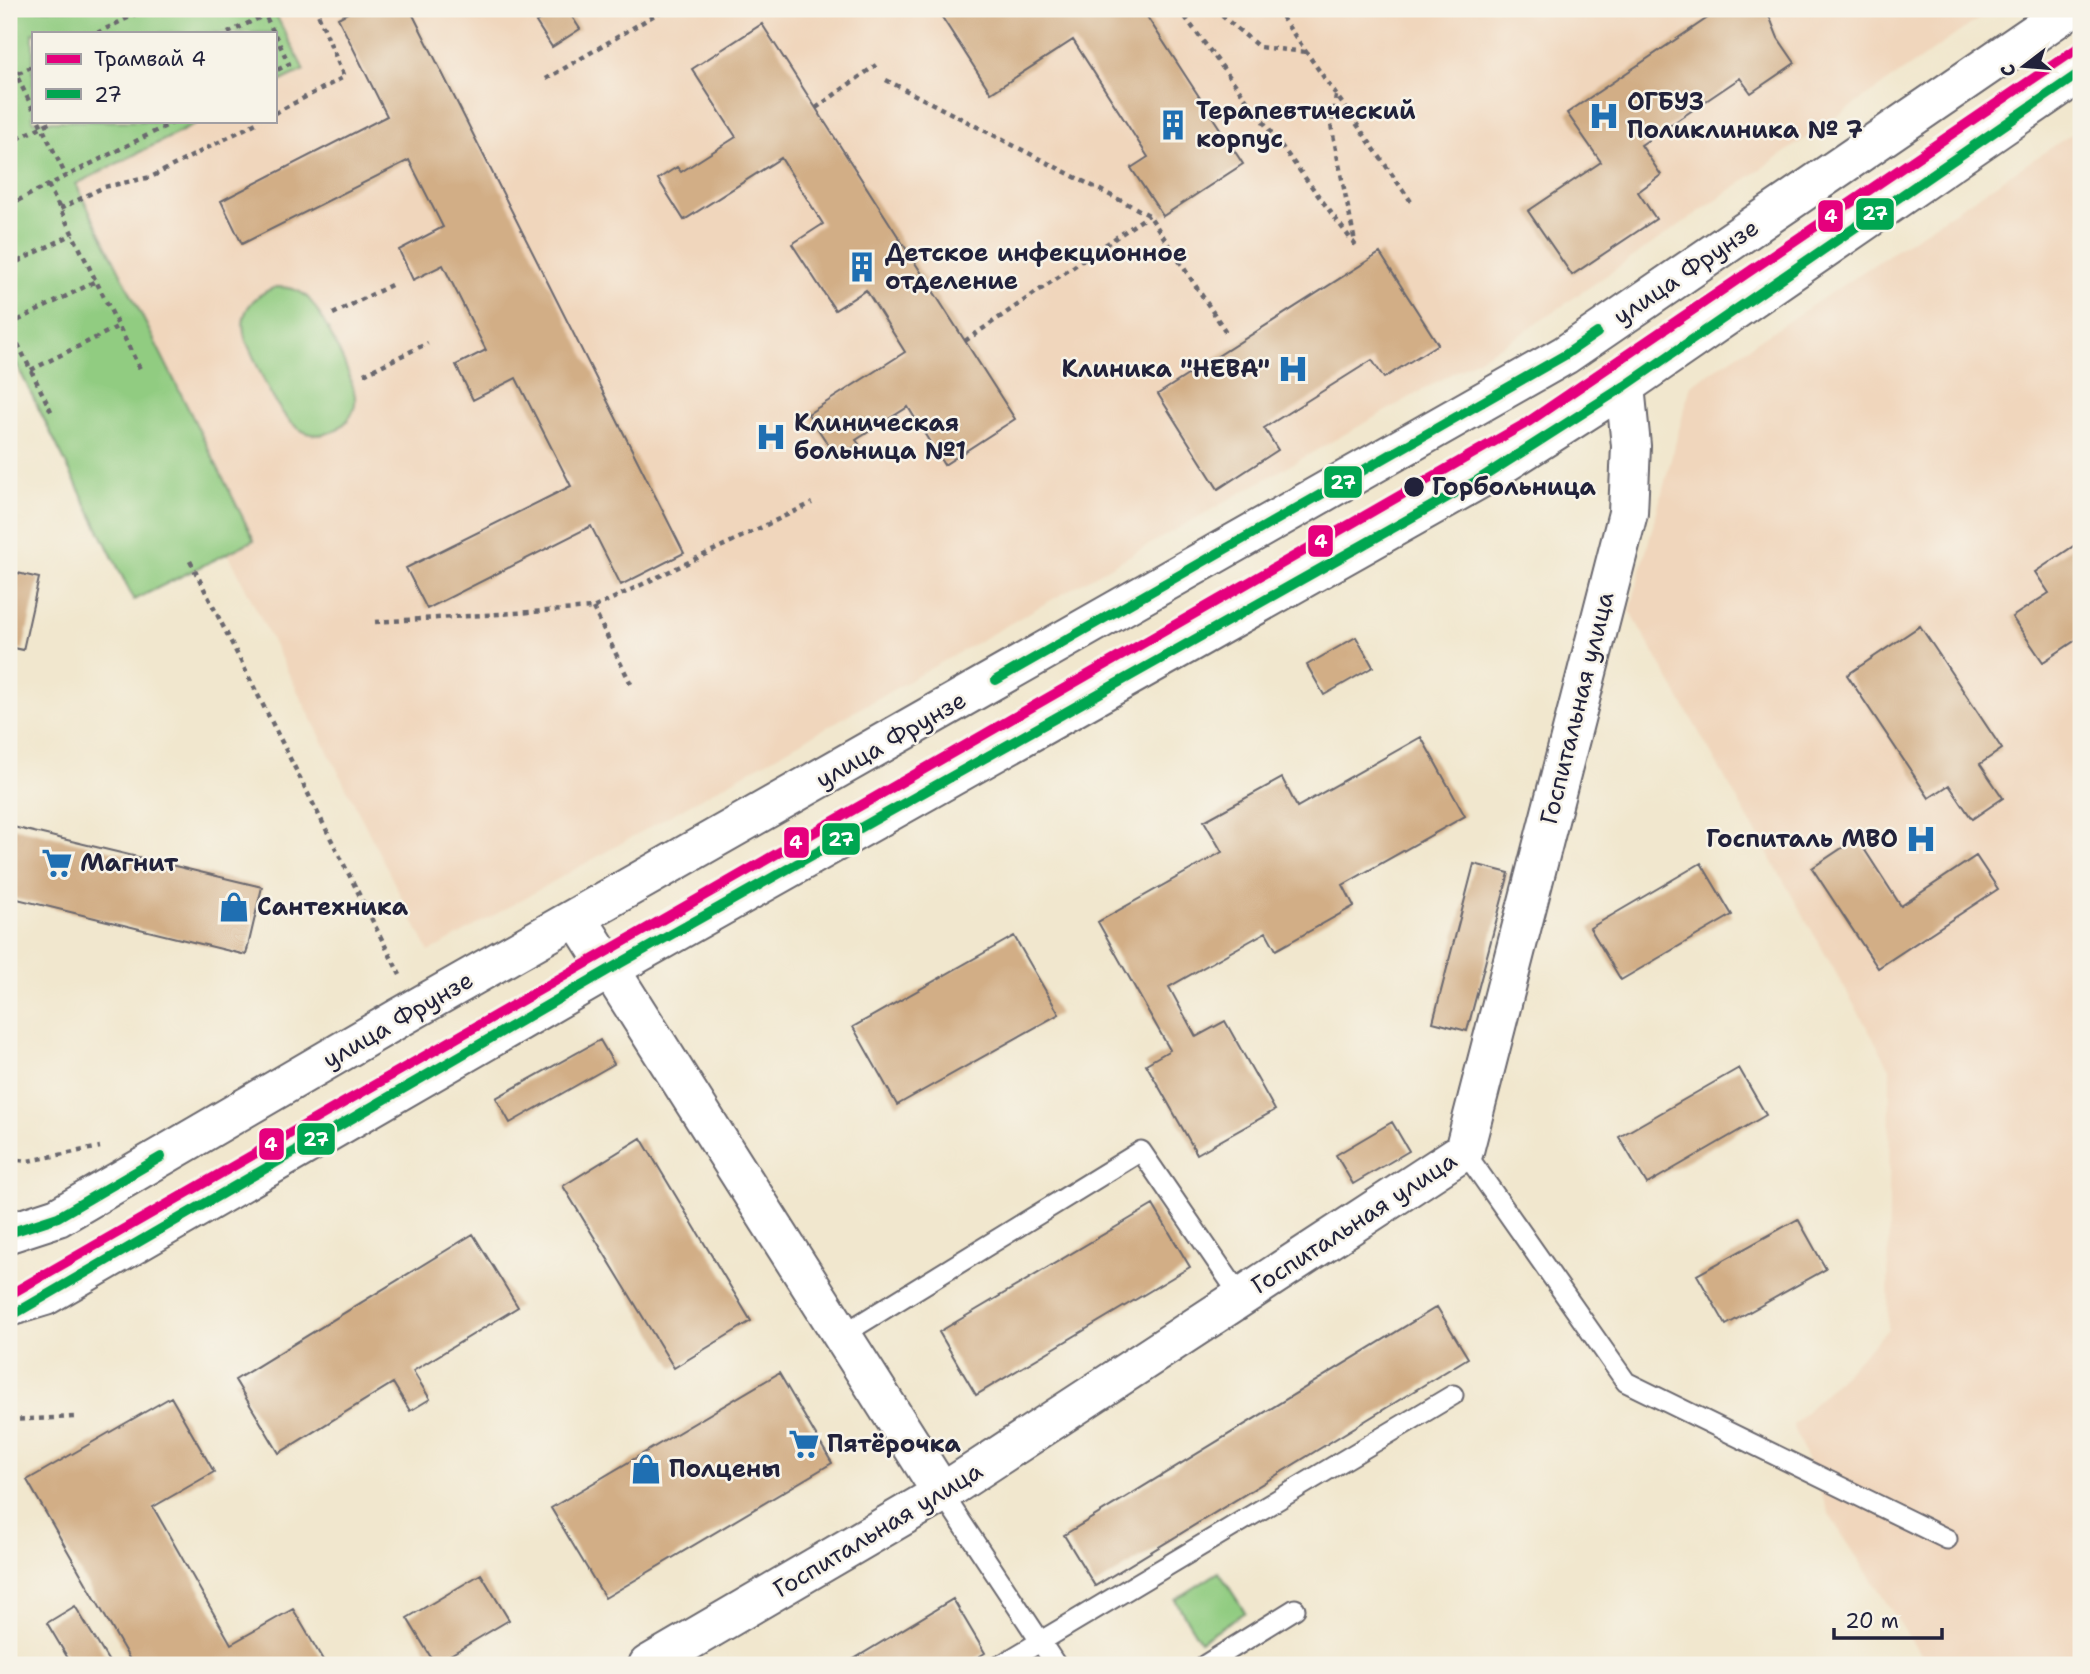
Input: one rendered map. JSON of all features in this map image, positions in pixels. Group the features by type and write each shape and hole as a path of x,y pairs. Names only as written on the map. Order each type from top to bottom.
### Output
{"main road":[{"name":"улица Фрунзе","path":"9,1233 58,1217 399,1018 578,919 1565,355 2070,9"},
{"path":"9,1307 45,1296 610,969 1478,480 1625,386 2081,72"},
{"name":"Госпитальная улица","path":"649,1665 943,1493 1464,1151 1628,513 1630,446 1625,386"},
{"path":"578,919 943,1493"}],"lane":[{"path":"842,1335 1140,1151 1241,1297"},
{"path":"1464,1151 1626,1382 1947,1539"},
{"path":"1001,1665 1453,1395"},
{"path":"943,1493 1056,1665"},
{"path":"1205,1665 1294,1609"}],"path":[{"path":"9,16 23,9"},
{"path":"99,32 146,9"},
{"path":"262,9 273,32"},
{"path":"276,112 344,78 316,9"},
{"path":"547,79 665,9"},
{"path":"1179,9 1356,246 1331,125 1336,96"},
{"path":"1214,9 1259,47 1306,52"},
{"path":"1276,9 1412,203"},
{"path":"230,32 265,15"},
{"path":"276,38 289,64 276,70"},
{"path":"9,60 32,107"},
{"path":"816,108 876,65"},
{"path":"9,78 32,66"},
{"path":"887,80 1149,215 1228,335"},
{"path":"9,195 11,204 174,122"},
{"path":"60,209 104,187 151,177 258,122"},
{"path":"9,143 40,123 66,176"},
{"path":"48,185 141,371"},
{"path":"965,341 1149,215"},
{"path":"9,266 72,234"},
{"path":"53,415 9,326 96,281"},
{"path":"333,314 396,283"},
{"path":"31,370 118,326"},
{"path":"364,374 428,343"},
{"path":"375,622 593,608 812,503"},
{"path":"190,561 400,976"},
{"path":"593,608 631,684"},
{"path":"9,1420 75,1417"}],"shaded area":[{"name":"Клиническая больница №1","path":"273,9 1993,9 1520,335 429,952 228,553 254,539 76,184 200,122 276,122 276,83 304,69"},
{"name":"Госпиталь МВО","path":"2081,128 2081,1665 1927,1665 1830,1516 1793,1425 1888,1329 1890,1068 1630,611 1691,385"}],"green space":[{"path":"9,9 273,9 304,70 276,84 276,32 32,32 32,122 200,122 76,184 254,540 134,600 9,349"},
{"path":"276,287 293,289 306,296 320,316 345,365 355,403 348,420 333,431 316,435 302,431 289,420 268,389 246,341 243,322 248,307 260,295"},
{"path":"1219,1572 1245,1612 1200,1641 1175,1600"}],"building":[{"path":"355,9 410,9 684,553 621,585 591,526 427,609 406,568 571,486 516,378 473,400 456,365 486,350 443,265 413,280 399,250 443,227 409,160 242,244 221,201 387,116 338,18"},
{"path":"556,9 567,9 580,29 552,47 536,22"},
{"name":"Терапевтический корпус","path":"949,9 1142,9 1243,164 1163,216 1131,168 1148,157 1073,40 991,93 940,14"},
{"path":"1721,9 1762,9 1770,18 1778,38 1795,63 1751,93 1740,78 1641,145 1661,175 1638,192 1656,219 1572,275 1528,211 1601,162 1567,113"},
{"name":"Детское инфекционное отделение","path":"762,24 1015,419 944,465 908,407 856,440 859,444 837,458 808,414 905,352 866,290 835,310 792,244 823,224 781,158 684,220 658,179 677,167 681,172 736,137 692,69"},
{"path":"1380,253 1438,344 1384,378 1372,360 1264,428 1278,450 1218,489 1158,394"},
{"path":"2081,541 2081,641 2079,638 2043,662 2012,617 2049,593 2035,572"},
{"path":"9,571 39,578 23,650 9,647"},
{"path":"1920,626 2002,749 1980,764 2003,798 1972,819 1949,785 1929,798 1847,675"},
{"path":"1356,637 1373,667 1324,695 1307,665"},
{"path":"1421,737 1465,816 1343,885 1354,906 1276,950 1266,932 1169,987 1196,1037 1225,1021 1275,1110 1197,1154 1146,1064 1170,1050 1098,922 1222,852 1204,821 1282,778 1297,807"},
{"path":"9,826 262,887 246,955 9,897"},
{"path":"1857,838 1901,906 1976,856 1998,889 1878,968 1812,868"},
{"path":"1701,863 1732,915 1621,980 1590,928"},
{"path":"1474,864 1509,873 1467,1031 1433,1022"},
{"path":"1014,936 1059,1014 897,1105 853,1027"},
{"path":"600,1040 614,1064 510,1123 496,1098"},
{"path":"1739,1068 1766,1115 1647,1184 1619,1137"},
{"path":"1392,1122 1409,1151 1353,1184 1336,1155"},
{"path":"641,1138 751,1321 674,1368 563,1186"},
{"path":"1153,1205 1190,1267 976,1395 939,1332"},
{"path":"1798,1219 1826,1269 1726,1325 1697,1275"},
{"path":"473,1234 518,1307 413,1371 430,1399 410,1411 393,1383 279,1453 235,1380"},
{"path":"1437,1307 1468,1358 1095,1586 1064,1535"},
{"path":"779,1373 832,1463 605,1598 551,1508"},
{"path":"171,1397 214,1472 153,1507 231,1644 293,1609 326,1665 133,1665 27,1480"},
{"path":"481,1574 509,1620 435,1664 407,1618"},
{"path":"953,1599 985,1653 965,1665 844,1665"},
{"path":"75,1606 111,1665 72,1665 47,1623"}],"tram line":[{"name":"4","path":"9,1295 1528,422 2081,46"}],"transit line":[{"name":"27","path":"9,1317 610,969 1478,480 1625,386 2081,72"},
{"name":"27","path":"996,680 1565,355 1597,333"},
{"name":"27","path":"9,1233 58,1217 161,1157"}],"place":[{"name":"ОГБУЗ Поликлиника № 7","path":"1604,116"},
{"name":"Терапевтический корпус","path":"1173,125"},
{"name":"Детское инфекционное отделение","path":"862,267"},
{"name":"Клиника \"НЕВА\"","path":"1293,369"},
{"name":"Клиническая больница №1","path":"771,437"},
{"name":"Горбольница","path":"1414,487"},
{"name":"Госпиталь МВО","path":"1921,839"},
{"name":"Магнит","path":"57,863"},
{"name":"Сантехника","path":"234,907"},
{"name":"Пятёрочка","path":"804,1444"},
{"name":"Полцены","path":"646,1469"}]}
